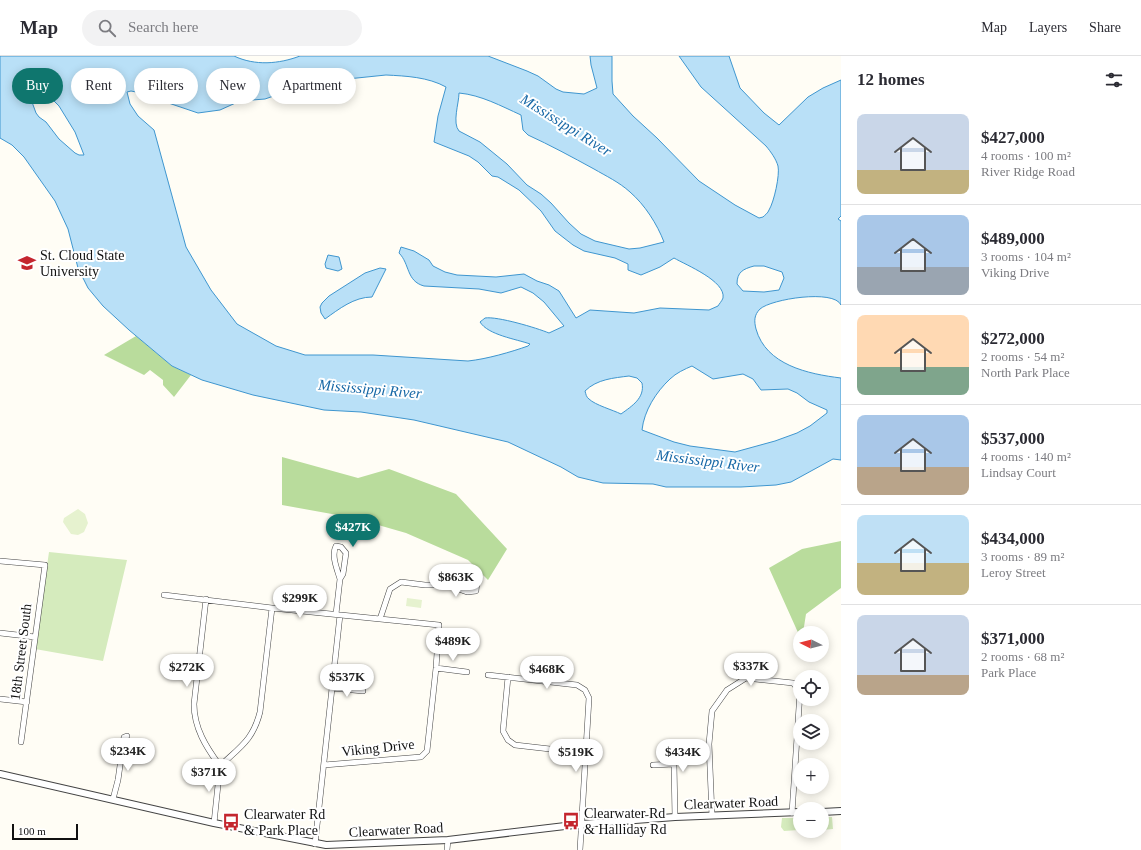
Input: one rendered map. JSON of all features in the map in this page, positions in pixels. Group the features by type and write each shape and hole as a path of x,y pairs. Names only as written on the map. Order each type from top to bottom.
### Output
{"street":[{"path":"315,847 332,688 338,614 340,579 334,558 334,549 336,546 341,547 346,553 343,574 340,579"},
{"name":"18th Street South","path":"0,561 45,565 21,742"},
{"path":"164,595 380,619 390,589 401,582 425,585 447,585 477,582 476,591 467,592 447,585"},
{"path":"206,599 194,714 199,732 220,766 214,823"},
{"path":"220,766 250,737 257,726 262,700 272,608"},
{"name":"Viking Drive","path":"324,765 421,757 427,751 439,626 380,619"},
{"path":"0,633 35,637"},
{"path":"436,668 467,672"},
{"path":"488,675 577,685 585,690 589,698 580,850"},
{"path":"508,677 503,731 508,740 515,745 585,753"},
{"path":"712,815 709,744 712,710 727,690 746,678 793,683"},
{"path":"332,688 363,691"},
{"path":"0,699 27,702"},
{"path":"792,813 799,706"},
{"path":"113,799 118,780 124,737 127,736"},
{"path":"653,765 674,764 675,817"},
{"name":"Clearwater Road","path":"0,774 315,847 448,840 582,824 675,817 792,813"},
{"path":"829,812 841,811"},
{"path":"447,850 448,840"}],"green space":[{"path":"136,336 172,366 191,375 174,397 163,385 163,380 150,370 144,375 104,355"},
{"path":"282,457 358,478 389,469 456,494 507,549 488,580 468,560 406,533 354,518 282,505"},
{"path":"78,509 85,514 88,523 84,532 78,535 71,534 63,522 64,518"},
{"path":"841,541 841,588 806,614 804,626 795,626 769,568 802,549"},
{"path":"49,552 127,560 103,661 35,649"},
{"path":"407,598 422,600 421,608 406,606"},
{"path":"829,817 832,817 833,829 829,829"},
{"path":"782,818 793,818 793,830 784,831 781,827"}],"water":[{"name":"Mississippi River","path":"0,56 234,56 259,63 267,63 284,61 300,56 488,56 538,76 556,89 563,92 584,94 597,88 590,56 612,56 613,94 633,116 699,181 735,205 759,218 763,217 767,213 773,201 778,176 778,166 776,161 766,146 701,87 679,56 729,56 740,88 764,113 779,125 808,97 841,80 841,216 838,219 841,221 841,305 836,300 827,297 802,297 789,299 766,305 760,309 755,321 756,329 761,341 769,351 779,359 790,366 815,374 841,378 841,460 833,459 791,482 776,485 741,487 666,487 653,484 603,483 578,477 561,467 508,442 414,420 361,412 324,410 253,395 202,380 172,366 103,306 88,288 78,268 68,229 55,201 24,157 12,145 0,138","holes":["12,68 63,68 63,104 57,104 75,132 84,155 75,153 59,139 46,122 39,117 33,104 12,104","134,68 198,68 198,104 171,104 198,113 220,110 233,104 206,104 206,68 260,68 260,99 268,98 268,68 356,68 356,78 386,75 424,79 446,87 438,116 434,142 469,156 478,162 492,176 498,177 519,190 541,211 555,231 573,245 584,251 615,258 628,264 628,270 641,275 660,267 674,258 696,269 712,280 722,292 723,299 718,306 709,310 660,308 634,313 590,310 576,318 559,291 524,274 496,277 457,275 445,272 433,266 429,260 414,251 401,247 399,253 411,276 418,284 424,286 479,289 501,293 521,287 533,293 544,302 564,326 549,333 507,321 485,318 480,322 489,330 530,344 514,351 483,359 468,361 373,355 305,355 276,346 237,324 211,290 186,247 154,130 138,116 130,104 127,92 134,92","459,93 491,101 521,115 523,130 528,135 594,169 626,188 641,203 650,215 664,242 629,249 595,241 581,234 551,203 527,185 507,164 480,142 459,131 456,123","754,266 764,266 782,272 784,278 779,290 764,292 743,291 737,284 739,274","692,366 713,379 743,374 753,379 761,390 788,389 797,393 809,402 827,410 827,413 810,426 797,433 775,441 735,452 690,446 674,442 642,430 648,409 665,384 672,377","629,376 637,378 642,383 642,393 637,401 621,414 600,405 587,397 585,391 595,384 606,380"]},
{"path":"328,255 339,257 342,269 338,271 326,268 325,264"},
{"path":"380,268 386,269 372,297 353,301 325,319 321,313 320,307 329,296 365,273"}],"place":[{"name":"St. Cloud State University","path":"27,263"},
{"name":"Clearwater Rd & Halliday Rd","path":"571,821"},
{"name":"Clearwater Rd & Park Place","path":"231,822"}]}
